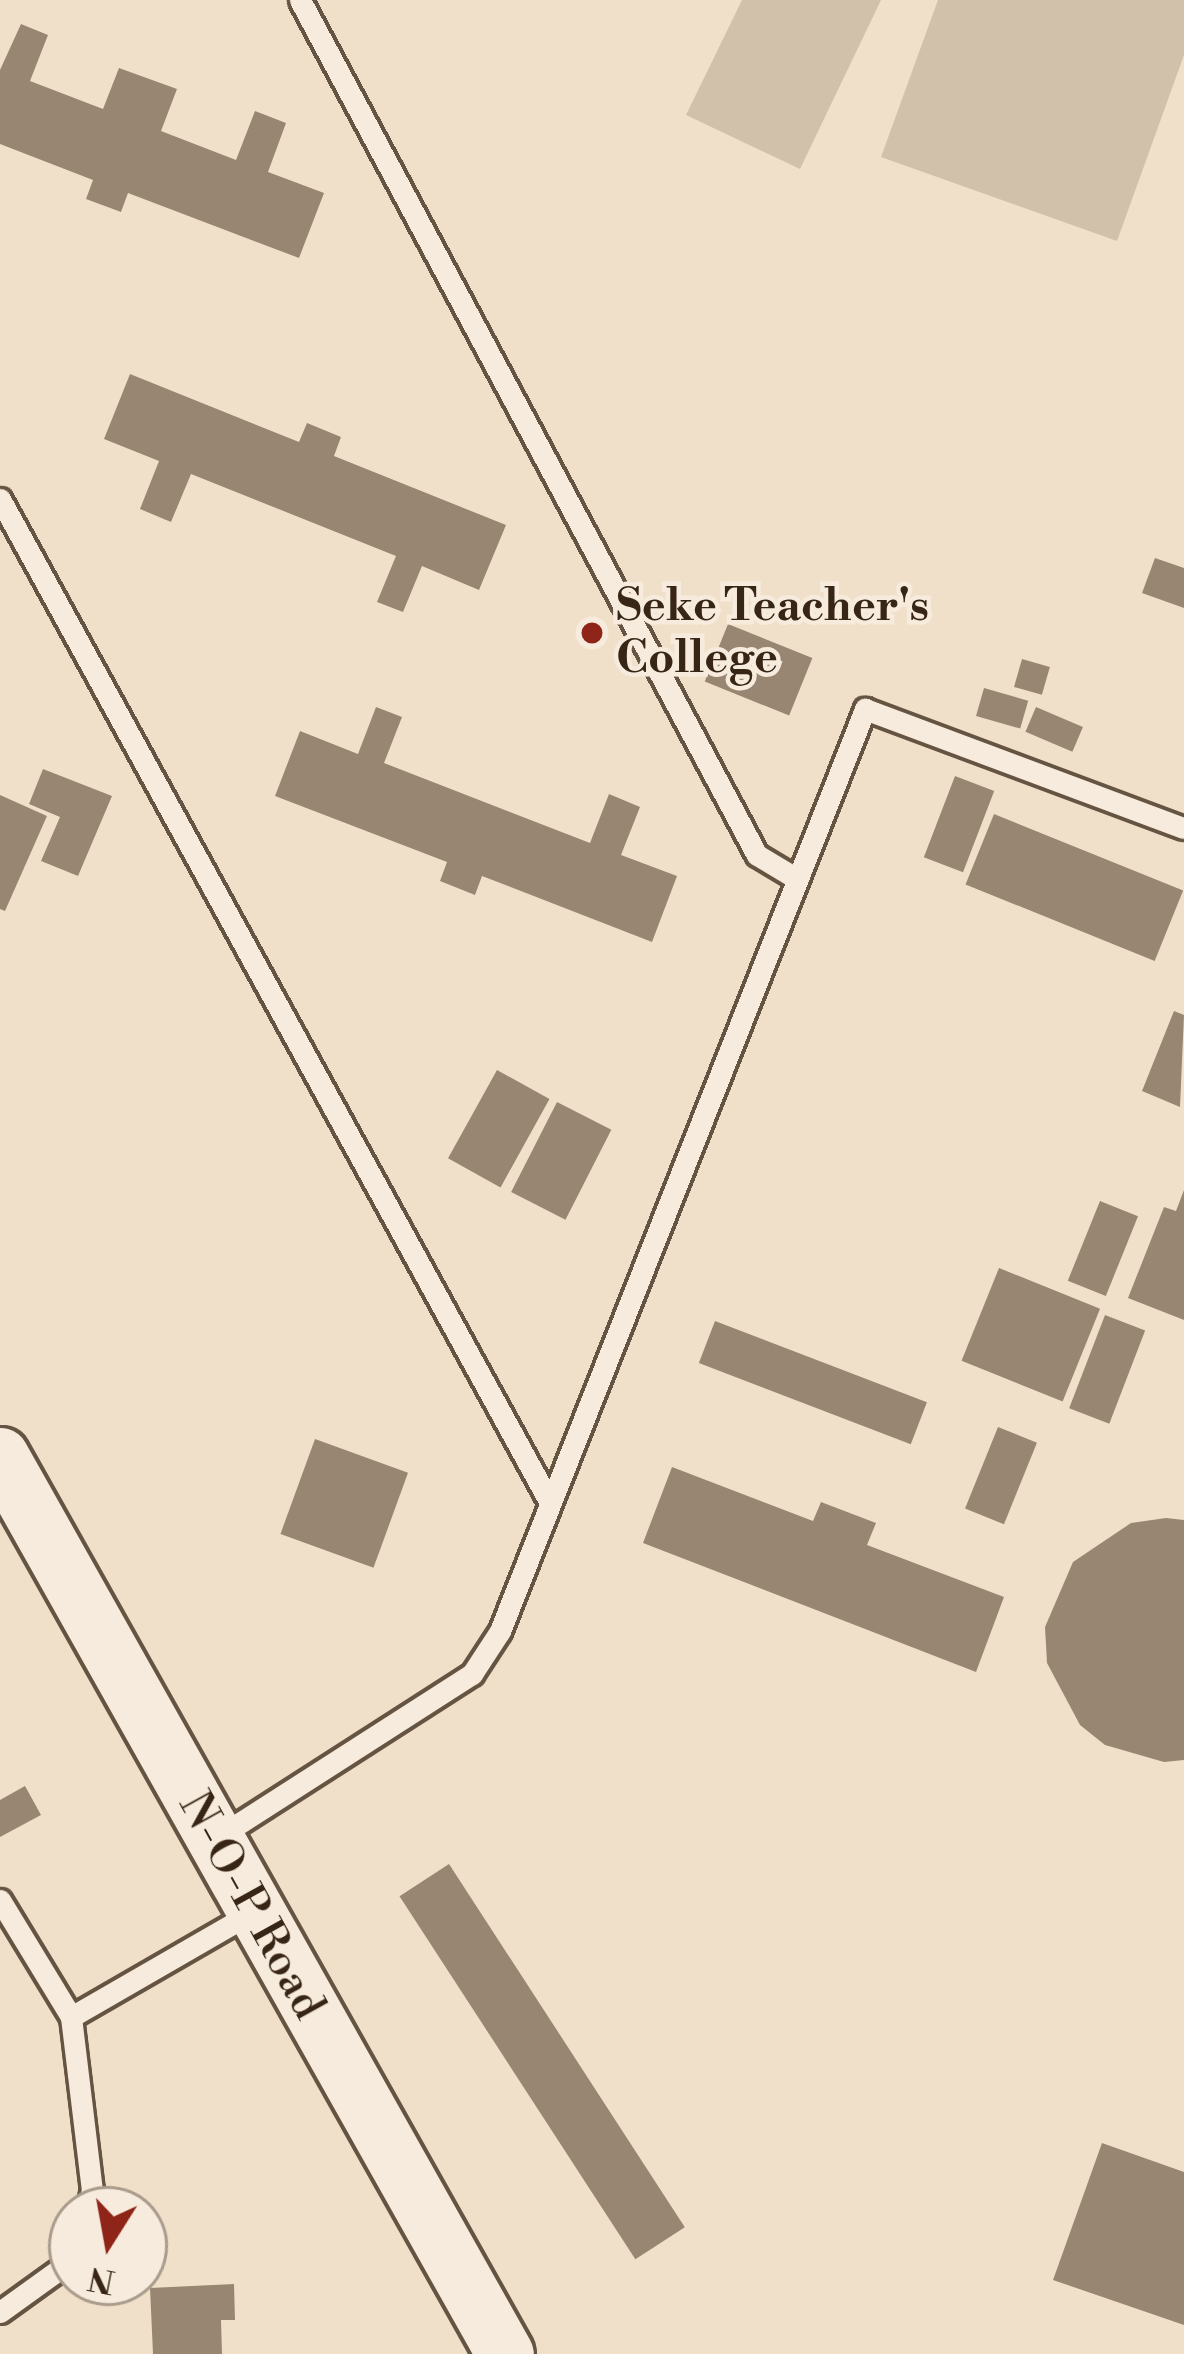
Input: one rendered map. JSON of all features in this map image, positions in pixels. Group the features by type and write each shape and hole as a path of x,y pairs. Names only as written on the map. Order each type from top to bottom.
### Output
{"street":[{"name":"N-O-P Road","path":"0,1456 505,2354"}],"lane":[{"path":"300,0 757,855 796,879"},
{"path":"0,500 548,1499"},
{"path":"213,1840 472,1674 500,1631 548,1499 865,709 1184,828"},
{"path":"0,1900 70,2017 91,2186"},
{"path":"70,2017 253,1912"},
{"path":"0,2312 48,2277"}],"shaded area":[{"path":"742,0 881,0 800,169 686,115"},
{"path":"938,0 1184,0 1184,55 1117,241 881,157"}],"building":[{"path":"21,24 48,35 30,81 103,109 119,68 177,89 161,131 236,160 255,111 286,123 268,172 324,193 299,258 128,193 121,212 86,199 93,180 0,144 0,70"},
{"path":"130,374 299,442 307,423 341,437 334,456 506,525 479,590 422,566 403,612 377,602 396,556 191,474 171,522 140,509 159,461 104,439"},
{"path":"1155,558 1184,568 1184,608 1142,593"},
{"path":"728,624 812,658 789,716 705,681"},
{"path":"1022,659 1050,667 1042,695 1014,687"},
{"path":"984,688 1028,701 1020,729 976,716"},
{"path":"376,707 402,717 384,763 590,843 609,794 640,807 621,855 677,876 652,942 482,876 475,895 440,881 447,862 275,796 300,731 358,754"},
{"path":"1036,707 1083,727 1072,752 1025,732"},
{"path":"43,769 112,796 78,876 41,861 60,817 29,804"},
{"path":"955,776 994,791 963,872 924,857"},
{"path":"0,795 47,816 5,911 0,909"},
{"path":"994,814 1183,890 1155,961 966,884"},
{"path":"1174,1011 1184,1015 1180,1107 1142,1091"},
{"path":"497,1070 549,1099 501,1187 448,1158"},
{"path":"557,1102 611,1130 565,1220 511,1192"},
{"path":"1184,1190 1184,1320 1128,1298 1164,1207 1176,1211"},
{"path":"1100,1201 1138,1216 1106,1296 1068,1281"},
{"path":"999,1268 1100,1309 1063,1402 962,1361"},
{"path":"1105,1315 1145,1330 1109,1424 1069,1408"},
{"path":"715,1321 927,1402 911,1444 699,1363"},
{"path":"998,1427 1037,1443 1004,1524 965,1509"},
{"path":"315,1439 408,1473 373,1568 280,1534"},
{"path":"672,1467 813,1521 821,1502 876,1523 867,1545 1004,1597 976,1672 643,1543"},
{"path":"1184,1520 1184,1760 1164,1762 1105,1745 1080,1725 1047,1663 1045,1627 1073,1562 1131,1523"},
{"path":"25,1786 41,1815 0,1837 0,1800"},
{"path":"449,1864 685,2227 635,2259 400,1896"},
{"path":"1102,2143 1184,2172 1184,2325 1053,2280"},
{"path":"234,2284 235,2320 221,2320 222,2354 153,2354 151,2306 168,2306 168,2287"}],"place":[{"name":"Seke Teacher's College","path":"592,633"}]}
